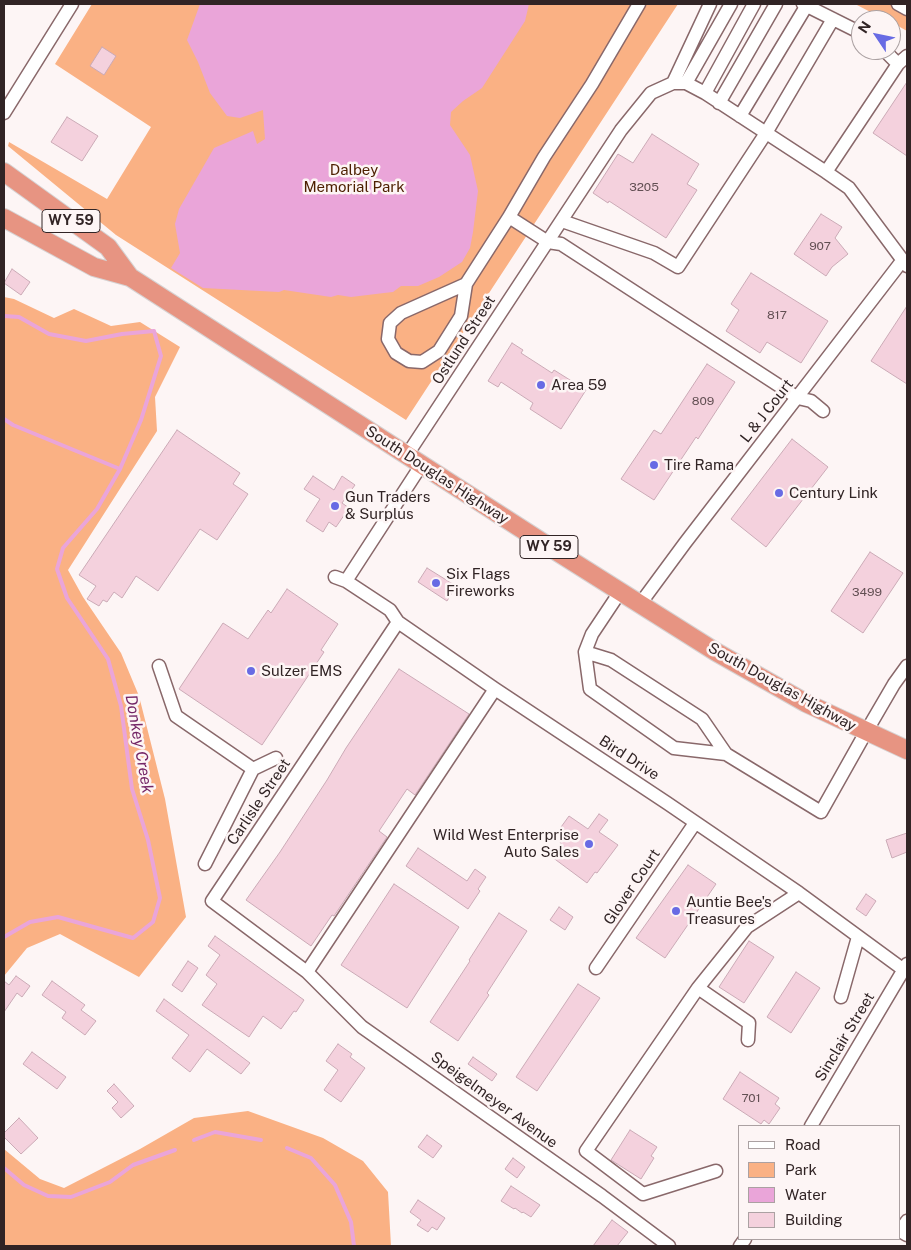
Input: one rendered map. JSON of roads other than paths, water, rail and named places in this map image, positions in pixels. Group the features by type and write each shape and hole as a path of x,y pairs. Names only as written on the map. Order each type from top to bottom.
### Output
{"highway":[{"name":"South Douglas Highway","path":"4,172 108,247 130,277"},
{"name":"South Douglas Highway","path":"4,218 94,267 130,277 716,652 806,703 907,750"}],"street":[{"path":"4,113 72,4"},
{"path":"466,284 401,313 390,323 388,339 396,353 409,361 422,362 439,351 461,316 466,284 509,217 544,157 592,84 639,4"},
{"path":"673,84 710,4"},
{"path":"731,4 686,83 705,93 848,188 906,262"},
{"path":"705,93 754,4"},
{"path":"719,103 776,4"},
{"path":"898,4 907,9"},
{"path":"740,116 805,5 851,28"},
{"path":"562,221 654,253 678,266 766,133 833,19"},
{"path":"826,172 903,60"},
{"name":"Ostlund Street","path":"414,459 548,242 621,130 650,93 673,84 686,83"},
{"path":"509,217 548,242 561,244 798,398 811,401 823,410"},
{"name":"L & J Court","path":"640,604 690,536 906,262"},
{"name":"Bird Drive","path":"414,459 341,579 390,610 398,622 495,689 906,967"},
{"path":"620,592 592,634 584,652 590,688 674,748 726,754"},
{"name":"Carlisle Street","path":"307,972 212,901 398,622"},
{"path":"584,652 611,660 702,719 726,754 821,812 894,684 907,666"},
{"path":"159,666 176,716 253,768"},
{"path":"894,684 907,686"},
{"path":"307,972 495,689"},
{"path":"205,864 253,768 276,758"},
{"name":"Glover Court","path":"596,968 695,823"},
{"path":"716,1171 643,1194 586,1151 698,988 747,926 799,893"},
{"path":"841,998 858,936"},
{"name":"Sinclair Street","path":"812,1125 906,967"},
{"name":"Speigelmeyer Avenue","path":"307,972 362,1027 602,1196 669,1246"},
{"path":"698,988 749,1023 748,1040"}],"water":[{"path":"200,4 529,4 525,21 482,88 451,112 450,125 470,155 478,191 470,248 462,262 439,277 418,286 401,286 393,292 351,297 338,295 331,297 284,290 279,292 203,288 171,268 180,253 175,224 179,209 214,148 253,131 257,144 265,139 263,110 240,118 227,116 210,93 187,40"}],"waterway":[{"name":"Donkey Creek","path":"4,316 19,317 49,334 86,341 122,334 154,331 161,356 141,420 120,469 97,509 63,548 57,569 67,598 108,659 121,706 132,789 148,840 160,898 153,922 133,938 58,917 30,922 4,937"},
{"name":"Donkey Creek","path":"4,419 13,425 120,469"},
{"name":"Donkey Creek","path":"194,1140 215,1132 261,1140"},
{"name":"Donkey Creek","path":"287,1148 311,1158 335,1185 351,1222 354,1246"},
{"name":"Donkey Creek","path":"4,1168 24,1185 48,1196 71,1197 110,1182 133,1165 175,1150"}],"place":[{"name":"Area 59","path":"541,385"},
{"name":"Tire Rama","path":"654,465"},
{"name":"Century Link","path":"779,493"},
{"name":"Gun Traders & Surplus","path":"335,506"},
{"name":"Six Flags Fireworks","path":"436,583"},
{"name":"Sulzer EMS","path":"251,671"},
{"name":"Wild West Enterprise Auto Sales","path":"589,844"},
{"name":"Auntie Bee's Treasures","path":"676,911"}],"park label":[{"name":"Dalbey Memorial Park","path":"354,178"}]}
